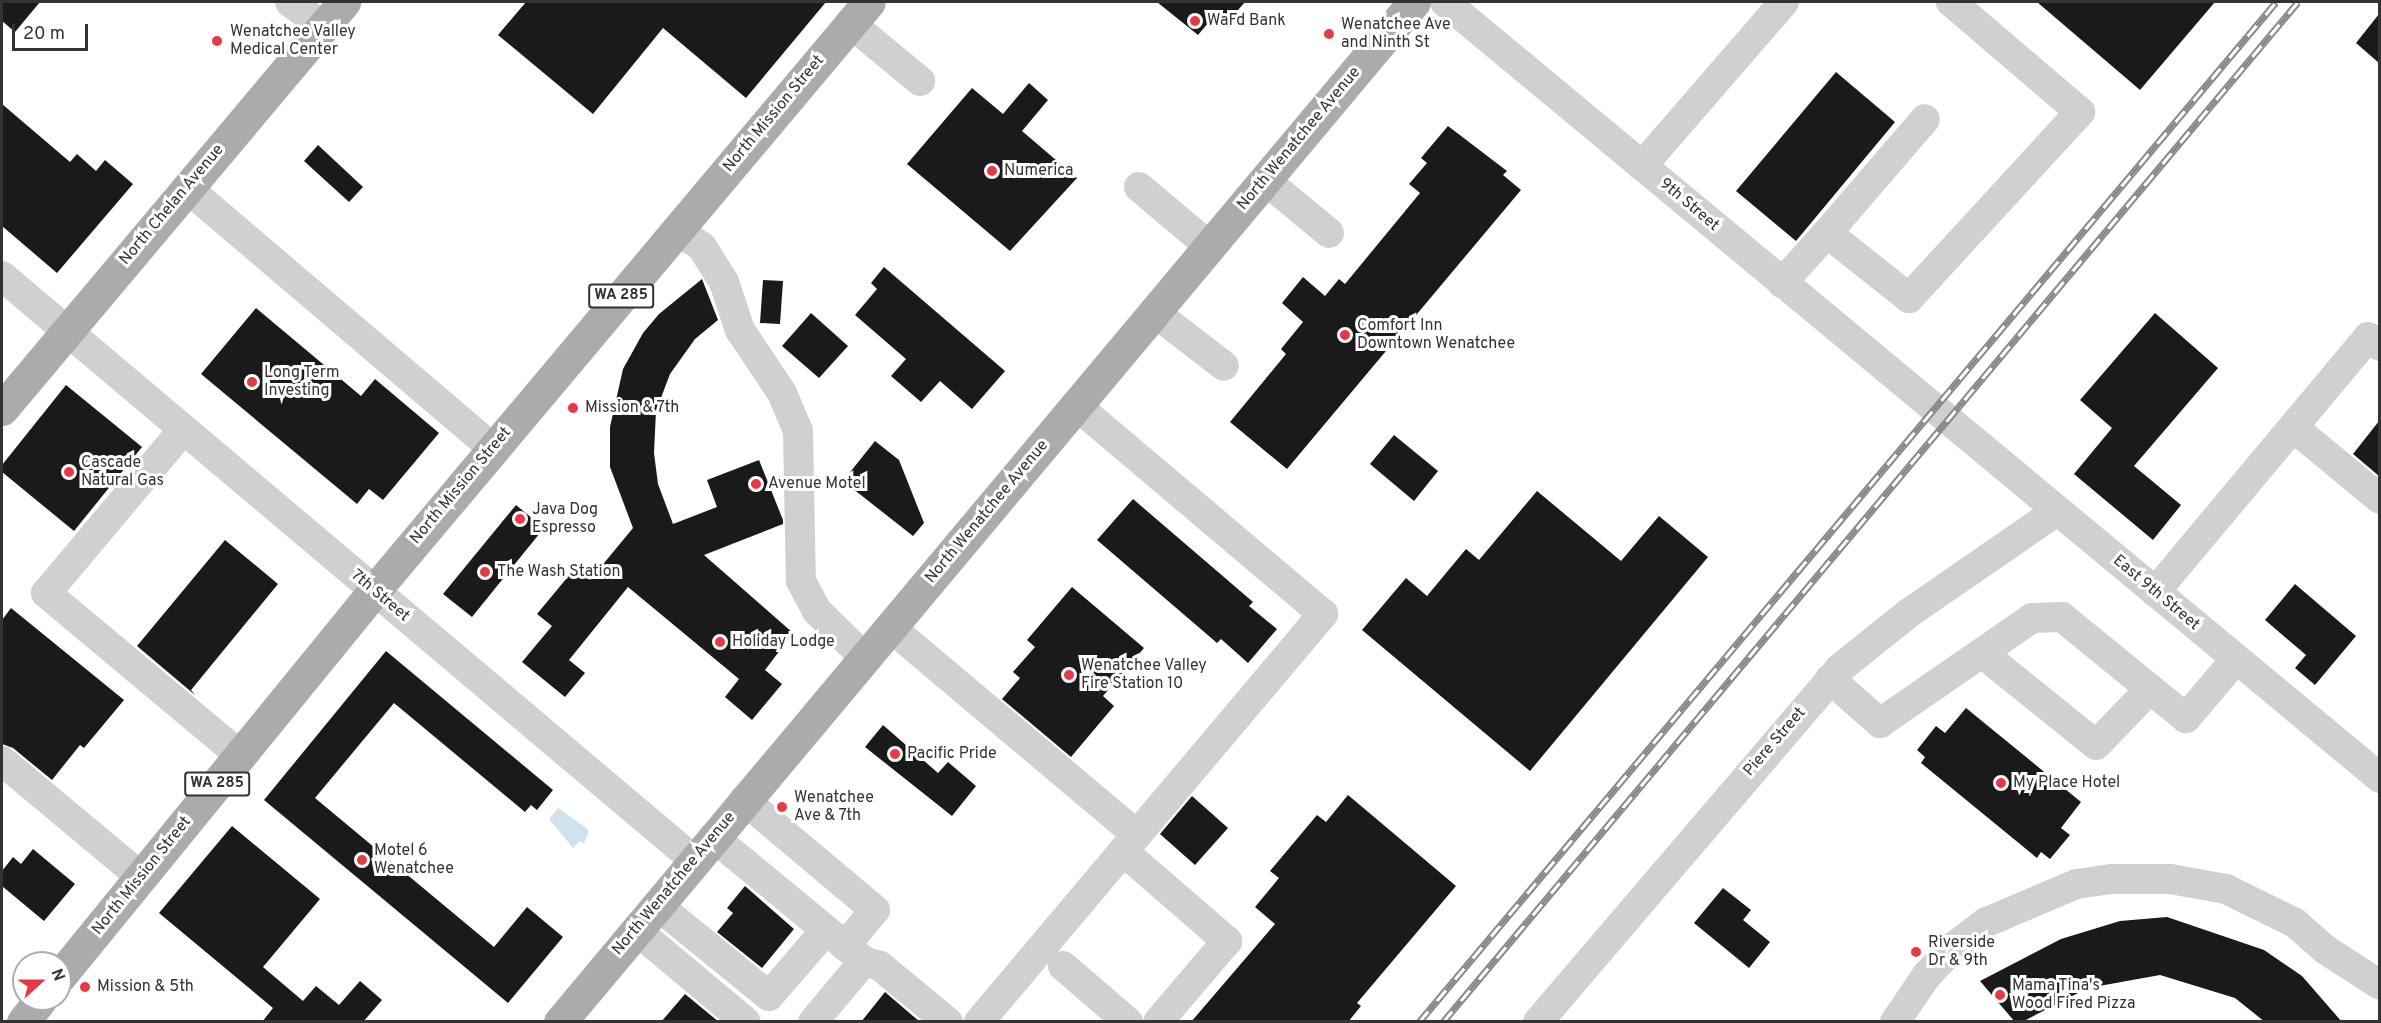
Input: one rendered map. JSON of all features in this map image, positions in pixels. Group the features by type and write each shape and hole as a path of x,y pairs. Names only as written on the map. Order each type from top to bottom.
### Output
{"main road":[{"name":"North Chelan Avenue","path":"2,409 66,330 344,2"},
{"name":"North Wenatchee Avenue","path":"560,1022 1414,2"},
{"name":"North Mission Street","path":"72,961 374,591 860,12"}],"street":[{"path":"290,2 323,26"},
{"name":"9th Street","path":"1445,2 1933,409"},
{"path":"1642,166 1784,2"},
{"path":"1827,232 1909,298 2080,112 1951,2"},
{"path":"860,12 920,81"},
{"path":"1782,283 1925,119"},
{"path":"1265,180 1329,233"},
{"path":"1139,187 1209,246"},
{"path":"187,188 493,448"},
{"path":"677,230 702,247 724,282 740,330 782,393 798,430 801,581 817,611 864,657"},
{"name":"7th Street","path":"2,276 374,591 703,849 880,966 948,1022"},
{"path":"1154,312 1224,366"},
{"path":"2155,592 2368,336 2379,346"},
{"path":"979,1022 1323,614 1076,405"},
{"name":"East 9th Street","path":"1933,409 2379,778"},
{"path":"2293,427 2379,499"},
{"path":"183,430 46,593 240,755"},
{"name":"Piere Street","path":"1538,1022 1830,679 1874,638 2057,511"},
{"path":"1830,679 1880,723 2032,618 2062,617 2186,718 2236,659"},
{"path":"890,627 1130,843 1227,941 1158,1022"},
{"path":"1982,653 2096,745 2150,688"},
{"path":"2,761 141,877"},
{"path":"657,905 769,996 845,945 875,910 744,800"},
{"path":"1895,1022 1927,975 1956,945 1987,922 2076,884 2112,879 2170,879 2226,889 2295,923 2326,950 2379,985"},
{"path":"636,930 746,1022"},
{"path":"813,1022 845,945"},
{"path":"1063,966 1128,1022"}],"water":[{"path":"558,808 589,830 584,844 580,841 573,848 549,819"}],"building":[{"path":"2,2 40,2 15,32 2,21"},
{"path":"526,2 826,2 746,98 663,28 593,114 498,35"},
{"name":"WaFd Bank","path":"1157,2 1245,2 1225,25 1214,16 1198,35"},
{"path":"2037,2 2215,2 2140,90"},
{"path":"2379,14 2379,63 2356,43"},
{"path":"1836,72 1895,122 1796,241 1736,191"},
{"name":"Numerica","path":"1029,83 1048,100 1022,131 1077,178 1010,251 907,164 972,88 1003,114"},
{"path":"2,104 70,162 77,154 96,171 105,160 133,184 57,273 2,226"},
{"name":"Comfort Inn Downtown Wenatchee","path":"1448,126 1507,171 1503,175 1521,190 1287,469 1230,422 1286,354 1281,349 1303,322 1282,303 1303,277 1325,296 1339,279 1345,284 1420,193 1409,184 1427,163 1421,158"},
{"path":"318,145 363,187 349,202 304,161"},
{"path":"884,267 1005,371 972,409 940,381 921,402 891,376 906,359 855,315 877,289 871,283"},
{"path":"702,279 718,320 695,339 670,374 656,411 654,453 658,484 673,524 717,507 707,480 759,460 783,520 783,524 704,555 793,633 765,670 782,684 752,720 725,697 739,679 628,587 569,660 585,673 565,697 522,662 552,626 537,614 576,567 590,580 633,528 610,467 610,427 623,369 643,333 659,314"},
{"path":"763,280 783,281 780,324 760,323"},
{"path":"256,308 361,396 375,379 439,433 383,500 369,489 357,504 201,374"},
{"path":"811,313 848,346 819,378 782,346"},
{"path":"2155,313 2218,368 2134,466 2181,505 2153,540 2074,474 2112,428 2080,400"},
{"path":"66,385 142,447 74,531 2,472 2,465"},
{"path":"2379,421 2379,476 2353,454"},
{"path":"1394,435 1438,471 1414,501 1370,464"},
{"path":"875,441 899,460 924,523 913,536 843,481"},
{"path":"1537,491 1621,561 1659,516 1708,557 1530,771 1362,630 1406,578 1427,596 1466,549 1479,560"},
{"path":"1133,499 1253,602 1249,606 1277,629 1248,663 1221,639 1217,643 1097,540"},
{"name":"The Wash Station","path":"516,505 544,528 472,617 443,594"},
{"path":"225,540 278,584 191,690 195,695 137,646"},
{"path":"2295,584 2356,636 2315,685 2295,668 2306,655 2265,620"},
{"name":"Wenatchee Valley Fire Station 10","path":"1072,587 1144,648 1103,696 1114,706 1071,757 1002,699 1020,678 1013,672 1035,647 1027,640"},
{"path":"11,608 124,700 84,748 80,745 52,780 13,748 2,744 2,620"},
{"name":"Motel 6 Wenatchee","path":"386,651 553,790 537,810 531,805 525,812 394,703 315,798 494,947 527,907 563,937 508,1003 264,800"},
{"name":"My Place Hotel","path":"1966,708 2081,802 2061,828 2070,835 2050,859 2041,852 2037,858 1921,763 1925,757 1917,750 1936,726 1945,733"},
{"path":"883,725 938,773 948,762 976,786 952,816 865,747"},
{"path":"1348,795 1456,886 1357,1003 1361,1006 1348,1022 1191,1022 1275,924 1255,907 1279,878 1270,871 1317,815 1326,822"},
{"path":"1192,796 1228,828 1195,865 1160,834"},
{"path":"232,826 320,899 263,967 303,1001 316,986 339,1005 360,981 382,1000 363,1022 262,1022 273,1008 159,913"},
{"path":"33,849 75,884 44,921 2,886 2,871 13,857 21,864"},
{"path":"745,886 794,929 762,968 717,932 733,913 727,908"},
{"path":"1723,888 1751,910 1743,920 1770,942 1749,968 1694,923"},
{"path":"2167,917 2264,950 2302,976 2342,1022 2265,1022 2235,998 2160,975 2088,988 2022,1022 2015,1022 1980,981 2061,939 2120,921"},
{"path":"885,992 920,1022 861,1022"},
{"path":"685,994 719,1022 661,1022"}],"railway":[{"path":"1419,1022 2276,2"},
{"path":"1443,1022 2298,2"}],"place":[{"name":"WaFd Bank","path":"1195,21"},
{"name":"Wenatchee Ave and Ninth St","path":"1329,34"},
{"name":"Wenatchee Valley Medical Center","path":"217,41"},
{"name":"Numerica","path":"992,171"},
{"name":"Comfort Inn Downtown Wenatchee","path":"1345,335"},
{"name":"Long Term Investing","path":"252,382"},
{"name":"Mission & 7th","path":"573,408"},
{"name":"Cascade Natural Gas","path":"69,472"},
{"name":"Avenue Motel","path":"756,484"},
{"name":"Java Dog Espresso","path":"520,519"},
{"name":"The Wash Station","path":"485,572"},
{"name":"Holiday Lodge","path":"720,642"},
{"name":"Wenatchee Valley Fire Station 10","path":"1069,675"},
{"name":"Pacific Pride","path":"895,754"},
{"name":"My Place Hotel","path":"2001,783"},
{"name":"Wenatchee Ave & 7th","path":"782,807"},
{"name":"Motel 6 Wenatchee","path":"362,860"},
{"name":"Riverside Dr & 9th","path":"1916,952"},
{"name":"Mission & 5th","path":"85,987"},
{"name":"Mama Tina's Wood Fired Pizza","path":"2000,995"}]}
